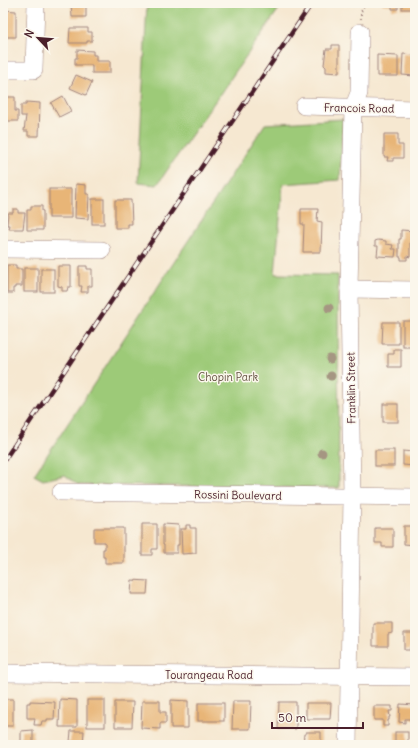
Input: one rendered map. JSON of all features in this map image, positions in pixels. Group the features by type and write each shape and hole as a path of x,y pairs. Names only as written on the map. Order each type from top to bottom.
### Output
{"street":[{"path":"3,70 34,70 36,3"},
{"name":"Franklin Street","path":"348,745 352,496 349,289 353,108 359,94 360,32"},
{"name":"Francois Road","path":"304,106 415,108"},
{"path":"3,249 102,250"},
{"path":"349,289 415,290"},
{"name":"Rossini Boulevard","path":"61,492 415,497"},
{"name":"Tourangeau Road","path":"3,673 415,676"}],"green space":[{"path":"147,3 283,3 157,185 138,183"},
{"name":"Chopin Park","path":"343,119 340,180 283,184 275,274 338,275 339,488 78,485 65,475 43,480 34,475 265,124"}],"building":[{"path":"71,3 86,3 86,17 72,17"},
{"path":"382,3 398,3 398,9 392,9 392,5"},
{"path":"402,3 415,3 415,9 402,9"},
{"path":"3,10 16,11 16,37 3,37"},
{"path":"70,28 88,28 88,32 92,32 92,41 87,41 87,43 69,43"},
{"path":"332,45 339,45 339,73 326,72 326,67 324,65 326,49 332,49"},
{"path":"77,50 93,51 93,55 96,55 96,61 110,61 110,73 92,73 92,65 75,65"},
{"path":"403,54 415,55 415,76 402,75"},
{"path":"377,55 398,56 398,76 377,76"},
{"path":"76,75 92,82 86,95 70,88"},
{"path":"63,96 71,111 59,117 51,103"},
{"path":"3,97 15,97 15,111 18,111 18,121 3,121"},
{"path":"26,102 40,103 39,136 28,136 28,131 24,131 26,116 21,116 21,105 26,105"},
{"path":"384,134 398,134 398,145 403,145 403,158 393,158 393,161 387,161 388,157 384,157"},
{"path":"76,184 86,185 86,194 89,194 88,219 75,218"},
{"path":"49,189 71,189 71,218 49,218"},
{"path":"92,199 104,199 104,224 92,224"},
{"path":"115,200 131,200 132,224 128,224 128,228 115,228"},
{"path":"31,206 42,206 43,230 27,230 27,210 31,210"},
{"path":"13,209 18,209 18,213 25,213 23,229 9,229 10,225 7,225 8,213 13,213"},
{"path":"301,209 318,209 317,221 322,222 321,252 303,252 304,224 301,224"},
{"path":"401,230 415,231 415,243 410,243 410,257 407,256 407,260 401,260 401,257 399,257 399,239 401,239"},
{"path":"375,241 386,241 386,244 393,245 392,249 396,249 395,257 377,256 378,246 375,246"},
{"path":"7,265 16,265 16,269 22,269 22,286 15,286 15,288 13,288 13,293 7,293"},
{"path":"58,266 71,266 71,287 68,287 67,291 62,291 62,287 58,286"},
{"path":"79,266 87,266 87,269 92,269 92,286 88,286 88,292 81,292 82,286 79,286"},
{"path":"24,268 38,268 38,292 24,292"},
{"path":"41,269 54,269 54,292 41,292"},
{"path":"403,321 415,321 415,347 403,347"},
{"path":"383,322 399,322 399,344 382,344"},
{"path":"394,349 401,349 401,367 388,367 388,354 394,354"},
{"path":"383,404 398,404 398,422 383,422"},
{"path":"375,450 394,450 394,466 375,466"},
{"path":"403,451 415,452 415,466 403,465"},
{"path":"142,524 157,524 157,549 152,549 152,555 142,555"},
{"path":"163,524 179,525 179,545 177,545 177,553 164,553"},
{"path":"186,525 190,525 190,528 196,528 196,553 182,554 181,529 186,529"},
{"path":"404,526 413,526 413,530 415,530 415,545 404,544"},
{"path":"94,528 124,528 124,563 105,563 103,549 105,549 105,542 94,542"},
{"path":"375,528 393,528 393,547 382,547 382,543 375,543"},
{"path":"132,580 148,581 147,594 131,594"},
{"path":"373,623 392,623 392,633 388,634 388,646 373,646"},
{"path":"404,633 415,633 415,647 410,647 410,650 404,650"},
{"path":"3,699 13,699 13,726 3,726"},
{"path":"60,699 77,700 77,727 59,727"},
{"path":"87,700 105,700 105,727 87,727"},
{"path":"171,700 188,701 188,728 171,728"},
{"path":"30,701 55,702 54,719 42,721 41,725 34,725 35,718 27,718 27,703 30,703"},
{"path":"142,701 160,701 160,712 166,712 166,723 160,723 160,729 141,728"},
{"path":"233,701 251,701 250,729 232,729"},
{"path":"115,702 133,702 132,727 115,727"},
{"path":"279,702 296,702 296,729 278,729"},
{"path":"198,703 224,703 224,721 198,721"},
{"path":"306,703 331,703 330,719 306,719"},
{"path":"400,704 415,705 415,719 405,719 405,723 399,722"},
{"path":"374,706 392,706 392,711 389,711 390,717 388,720 388,726 383,726 383,720 374,720"},
{"path":"33,730 33,744 21,744 21,731"},
{"path":"71,731 84,731 83,745 67,745 67,742 70,742"},
{"path":"306,732 321,732 321,745 303,745 304,734 306,734"},
{"path":"395,732 408,732 408,745 395,745"}],"railway":[{"path":"3,462 312,3"}]}
